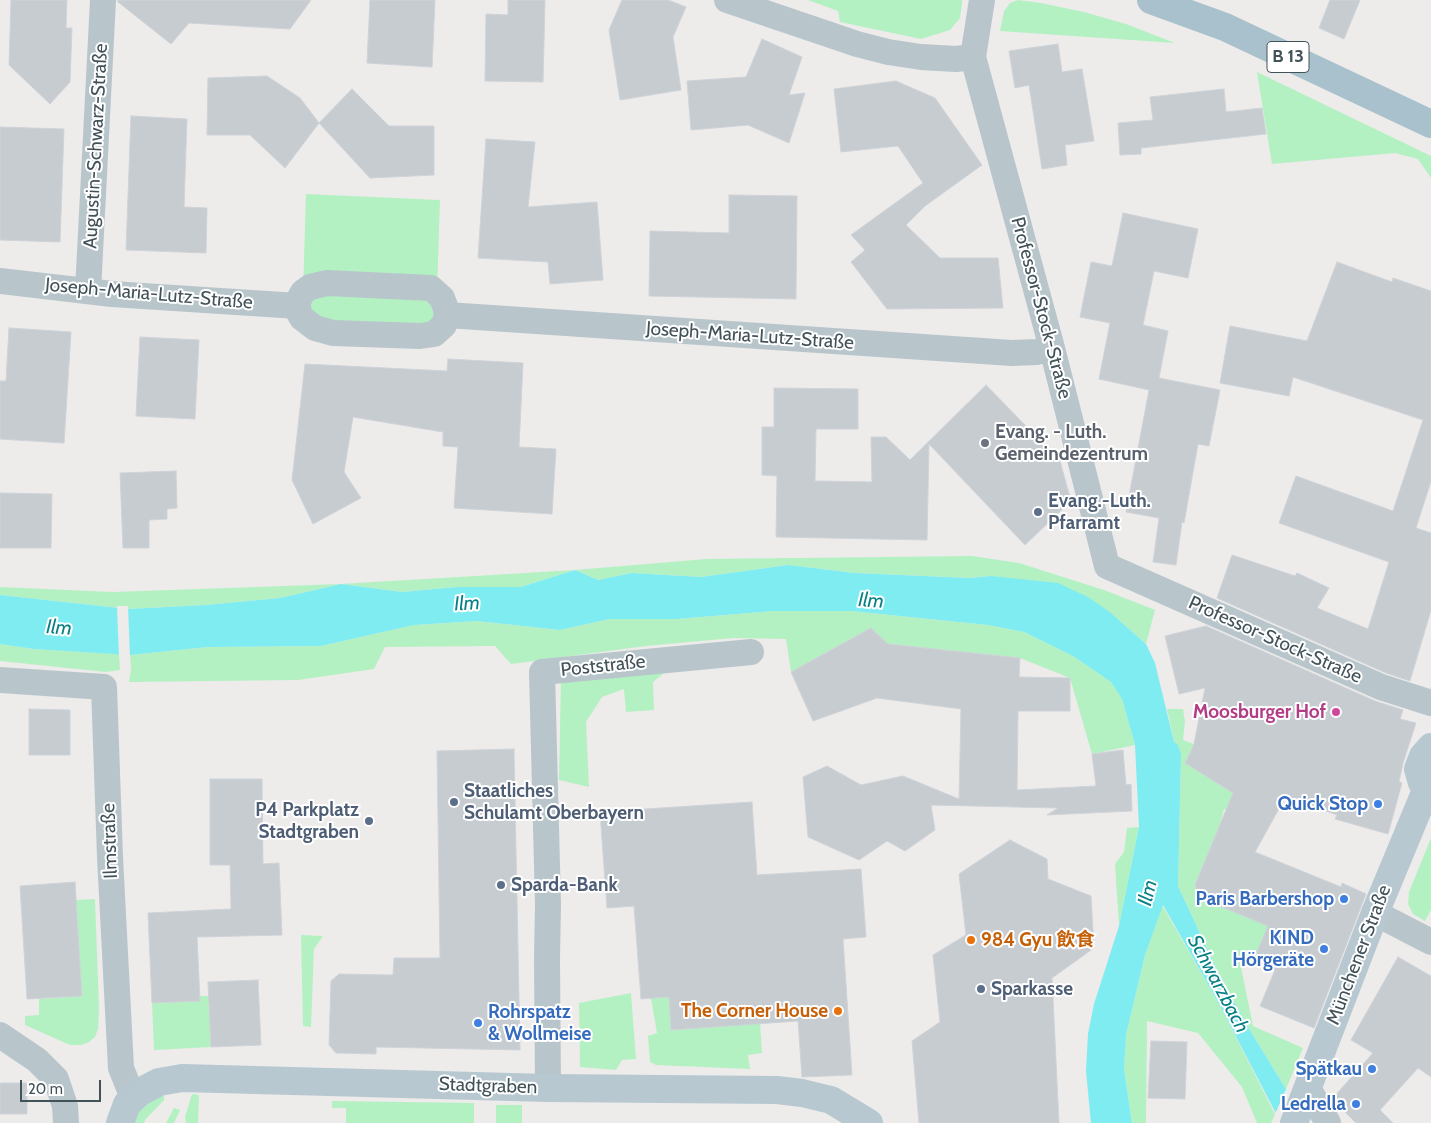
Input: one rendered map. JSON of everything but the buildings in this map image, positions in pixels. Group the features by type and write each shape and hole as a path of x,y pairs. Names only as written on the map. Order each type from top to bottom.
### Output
{"main road":[{"name":"B 13","path":"1151,0 1225,27 1431,124"}],"street":[{"name":"Augustin-Schwarz-Straße","path":"88,291 104,0"},
{"path":"727,0 857,44 888,52 930,58 973,57"},
{"name":"Professor-Stock-Straße","path":"982,0 973,57 1052,348 1107,566 1381,687 1431,702"},
{"name":"Joseph-Maria-Lutz-Straße","path":"0,280 88,291 298,306"},
{"path":"327,283 426,288 436,292 442,298 447,315 444,325 439,332 428,336 332,333 322,331 307,324 299,314 298,306 299,297 303,292 310,287 327,283"},
{"name":"Joseph-Maria-Lutz-Straße","path":"447,315 1012,353 1038,352 1052,348"},
{"name":"Poststraße","path":"548,1088 546,960 548,904 542,672 751,652"},
{"name":"Ilmstraße","path":"0,680 104,687 110,857 121,1068 133,1098"},
{"name":"Münchener Straße","path":"1301,1106 1375,913 1429,790 1422,783 1418,769 1422,756 1431,747"},
{"path":"1375,913 1431,942"},
{"path":"0,1035 37,1060 56,1079 65,1106 66,1123"},
{"name":"Stadtgraben","path":"120,1123 127,1104 148,1087 159,1082 182,1078 548,1088 802,1092 831,1100 869,1123"},
{"path":"1301,1106 1328,1123"}],"green space":[{"path":"808,0 962,0 962,4 960,18 950,30 921,39 840,22 838,11"},
{"path":"1018,0 1084,12 1126,24 1175,43 1000,31 1004,11 1010,3"},
{"path":"1257,72 1431,156 1431,178 1418,159 1395,153 1272,164"},
{"path":"306,194 440,200 437,291 444,325 333,333 298,306 303,292"},
{"path":"972,556 1019,563 1104,590 1155,610 1146,644 1111,613 991,576 969,578 855,573 788,565 701,577 632,573 598,580 575,570 706,559"},
{"path":"575,570 521,587 457,587 402,592 341,584"},
{"path":"341,584 280,598 206,605 128,609 0,595 0,587 113,592"},
{"path":"773,611 851,611 988,625 1024,632 1073,656 1111,682 1122,699 1135,745 1092,754 1070,678 1020,658 888,644 871,628 791,672 786,639 734,638 646,646 511,664 495,646 385,647 374,669 298,680 129,682 131,669 130,655 208,647 321,646 414,625 477,621 560,630 609,619 677,619"},
{"path":"0,644 34,649 119,654 120,670 106,672 0,661"},
{"path":"672,663 653,682 654,710 626,712 624,689 602,697 586,722 589,787 559,780 561,678"},
{"path":"1167,709 1183,709 1185,722 1183,740 1194,744 1185,763 1252,805 1246,818 1224,809 1220,824 1195,885 1200,898 1271,927 1262,940 1253,961 1239,957 1253,1026 1303,1048 1286,1089 1251,1032 1218,972 1178,886 1181,755 1174,742"},
{"path":"1139,827 1119,926 1115,864 1124,852 1127,828"},
{"path":"1431,838 1431,910 1425,921 1413,914 1408,904 1409,892"},
{"path":"95,899 98,1029 95,1037 89,1042 81,1045 70,1045 25,1025 25,1016 39,1015 39,999 82,996 76,900"},
{"path":"1162,905 1219,1004 1275,1114 1271,1123 1257,1123 1242,1087 1198,1033 1147,1021 1146,1123 1132,1123 1124,1069 1126,1035 1145,955"},
{"path":"301,935 323,936 314,949 311,1027 303,1026"},
{"path":"631,993 636,1059 622,1060 616,1070 580,1067 579,1003"},
{"path":"200,996 209,996 211,1047 154,1050 152,1003 200,1001"},
{"path":"669,997 671,1030 760,1023 762,1053 748,1055 750,1069 656,1065 650,1062 648,1036 657,1033 651,998"},
{"path":"164,1094 164,1100 144,1123 132,1123 144,1104"},
{"path":"192,1094 199,1095 198,1123 186,1123 185,1117"},
{"path":"332,1101 474,1103 474,1123 346,1123 346,1108 332,1108"},
{"path":"496,1105 522,1105 522,1123 496,1123"},
{"path":"174,1108 180,1110 174,1123 166,1123"}],"water":[{"path":"788,565 855,573 969,578 991,576 1058,583 1088,597 1111,613 1146,644 1155,663 1174,742 1178,745 1181,755 1178,886 1218,972 1251,1032 1286,1089 1313,1123 1281,1123 1219,1004 1163,905 1145,955 1126,1035 1124,1069 1132,1123 1091,1123 1086,1071 1088,1034 1094,1004 1119,926 1139,827 1135,745 1122,699 1111,682 1073,656 1024,632 988,625 851,611 773,611 677,619 609,619 560,630 477,621 414,625 321,646 208,647 130,655 34,649 0,644 0,595 128,609 206,605 280,598 341,584 402,592 457,587 521,587 575,570 598,580 632,573 701,577"}],"pier":[{"path":"117,606 128,606 130,657 119,657"},
{"path":"1286,1089 1313,1123 1281,1123 1275,1114"}],"place":[{"name":"Evang. - Luth. Gemeindezentrum","path":"985,443"},
{"name":"Evang.-Luth. Pfarramt","path":"1038,512"},
{"name":"Moosburger Hof","path":"1336,712"},
{"name":"Staatliches Schulamt Oberbayern","path":"454,802"},
{"name":"Quick Stop","path":"1378,804"},
{"name":"P4 Parkplatz Stadtgraben","path":"369,821"},
{"name":"Sparda-Bank","path":"501,885"},
{"name":"Paris Barbershop","path":"1344,899"},
{"name":"984 Gyu 飲食","path":"971,940"},
{"name":"KIND Hörgeräte","path":"1324,949"},
{"name":"Sparkasse","path":"981,989"},
{"name":"The Corner House","path":"838,1011"},
{"name":"Rohrspatz & Wollmeise","path":"478,1023"},
{"name":"Spätkau","path":"1372,1069"},
{"name":"Ledrella","path":"1356,1104"}],"water label":[{"name":"Ilm","path":"871,601"},
{"name":"Ilm","path":"467,604"},
{"name":"Ilm","path":"59,628"},
{"name":"Ilm","path":"1148,893"},
{"name":"Schwarzbach","path":"1218,984"}]}
